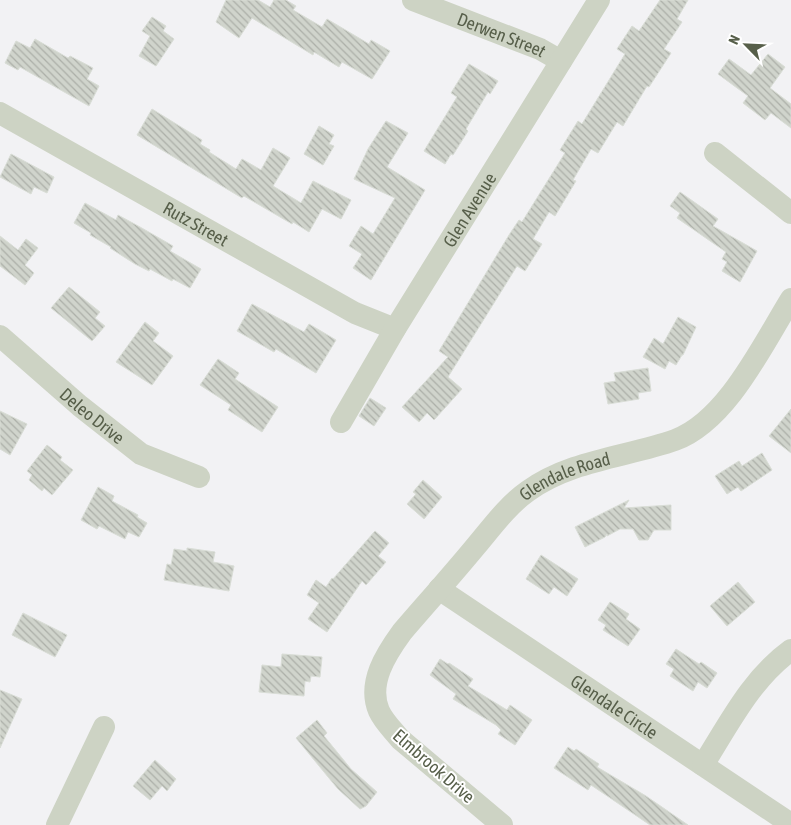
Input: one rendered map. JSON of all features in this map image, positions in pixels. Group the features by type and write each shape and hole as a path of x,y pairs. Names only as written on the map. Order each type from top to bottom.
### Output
{"street":[{"name":"Derwen Street","path":"413,0 540,49 561,61"},
{"name":"Glen Avenue","path":"341,422 395,329 599,0"},
{"name":"Rutz Street","path":"0,113 355,313 395,329"},
{"path":"715,153 791,213"},
{"name":"Glendale Road","path":"376,700 376,688 380,670 387,653 402,632 505,512 528,491 551,478 579,466 676,439 709,419 736,388 791,299"},
{"name":"Deleo Drive","path":"0,336 80,406 141,454 199,477"},
{"name":"Glendale Circle","path":"439,589 791,824"},
{"path":"703,765 743,701 761,677 791,650"},
{"name":"Elmbrook Drive","path":"376,700 386,723 400,739 502,825"},
{"path":"57,825 104,727"}],"building":[{"path":"226,0 258,0 270,7 274,0 286,0 296,6 293,10 322,27 327,19 369,44 371,40 390,51 372,79 342,62 339,67 314,52 313,55 252,18 239,38 216,22"},
{"path":"660,0 688,0 677,19 682,22 664,49 671,53 649,87 647,86 623,126 617,122 598,153 591,149 573,180 576,181 555,216 549,212 533,239 542,244 525,271 517,266 448,377 462,389 434,420 427,413 419,422 402,407 448,357 439,351 509,235 519,220 522,222 565,153 560,150 578,121 582,124 625,54 617,49 632,26 639,31"},
{"path":"152,17 166,26 163,31 174,39 156,66 139,56 150,36 142,31"},
{"path":"35,39 68,58 70,56 93,68 87,79 99,86 89,106 20,67 18,70 5,63 16,41 30,48"},
{"path":"768,54 785,67 770,88 791,104 791,128 771,113 765,120 743,103 748,96 718,74 729,59 751,75"},
{"path":"469,64 498,81 490,94 488,92 466,129 468,131 445,164 424,151 457,97 451,93"},
{"path":"152,109 202,140 200,144 210,150 209,152 236,169 242,159 261,170 273,148 290,158 273,186 301,203 313,181 351,200 341,219 322,209 309,232 244,196 242,198 137,135"},
{"path":"386,121 408,133 387,167 425,190 371,280 353,268 362,254 349,246 361,226 373,234 395,198 354,179 368,149"},
{"path":"319,126 334,135 329,144 334,146 323,165 304,154"},
{"path":"11,154 54,177 47,193 34,187 31,194 0,177"},
{"path":"680,192 718,219 713,226 757,251 740,282 722,271 727,262 722,259 726,252 677,218 680,213 670,206"},
{"path":"85,203 116,220 118,215 173,246 170,251 201,269 190,288 135,264 74,223"},
{"path":"0,236 18,250 26,239 38,248 25,265 34,273 25,285 0,266"},
{"path":"69,287 100,312 95,318 105,326 92,341 51,308"},
{"path":"252,304 304,332 309,324 336,340 316,373 276,349 274,352 237,331"},
{"path":"678,317 696,327 683,355 676,365 669,361 665,369 643,357 654,338 663,344"},
{"path":"145,322 159,333 153,341 173,356 152,385 116,362"},
{"path":"218,359 239,373 235,379 278,407 262,432 228,410 231,405 200,385"},
{"path":"648,368 651,391 638,393 639,399 608,404 604,383 616,381 614,373"},
{"path":"370,398 386,408 374,426 359,416"},
{"path":"791,409 791,453 769,436"},
{"path":"0,411 27,424 10,455 0,449"},
{"path":"47,445 62,457 60,460 73,470 52,495 44,488 42,491 29,480 32,475 27,471"},
{"path":"762,453 772,470 741,491 738,487 727,494 715,476 739,461 742,466"},
{"path":"423,480 442,497 424,519 407,504 416,494 413,492"},
{"path":"98,487 114,496 112,501 138,515 137,517 147,523 139,537 128,532 125,539 99,526 97,529 81,520"},
{"path":"629,500 624,508 671,505 671,530 654,530 648,540 639,540 633,529 620,529 585,547 575,527"},
{"path":"375,531 389,543 378,556 386,562 366,585 362,581 327,632 308,619 319,603 307,595 316,580 326,587"},
{"path":"187,548 215,552 213,562 234,566 229,591 164,580 167,564 171,565 174,549 187,551"},
{"path":"541,555 578,579 567,596 554,587 549,594 526,579"},
{"path":"738,582 755,602 727,626 710,606"},
{"path":"610,602 629,614 626,619 640,629 628,646 603,630 606,625 598,620"},
{"path":"23,613 67,635 55,657 12,635"},
{"path":"676,649 717,673 707,688 698,682 693,691 670,676 674,669 666,664"},
{"path":"282,654 322,657 320,677 311,676 310,682 305,681 304,696 259,692 262,665 281,667"},
{"path":"440,659 473,679 468,686 507,710 510,705 532,720 515,745 498,734 501,730 496,725 453,699 456,694 430,675"},
{"path":"0,690 22,699 0,748"},
{"path":"317,720 327,733 324,736 351,769 377,792 366,806 360,809 338,789 296,738"},
{"path":"568,747 574,751 576,749 599,764 597,767 646,796 688,825 650,825 591,785 588,790 554,768"},
{"path":"155,760 176,779 167,791 162,786 150,800 133,786"}]}
